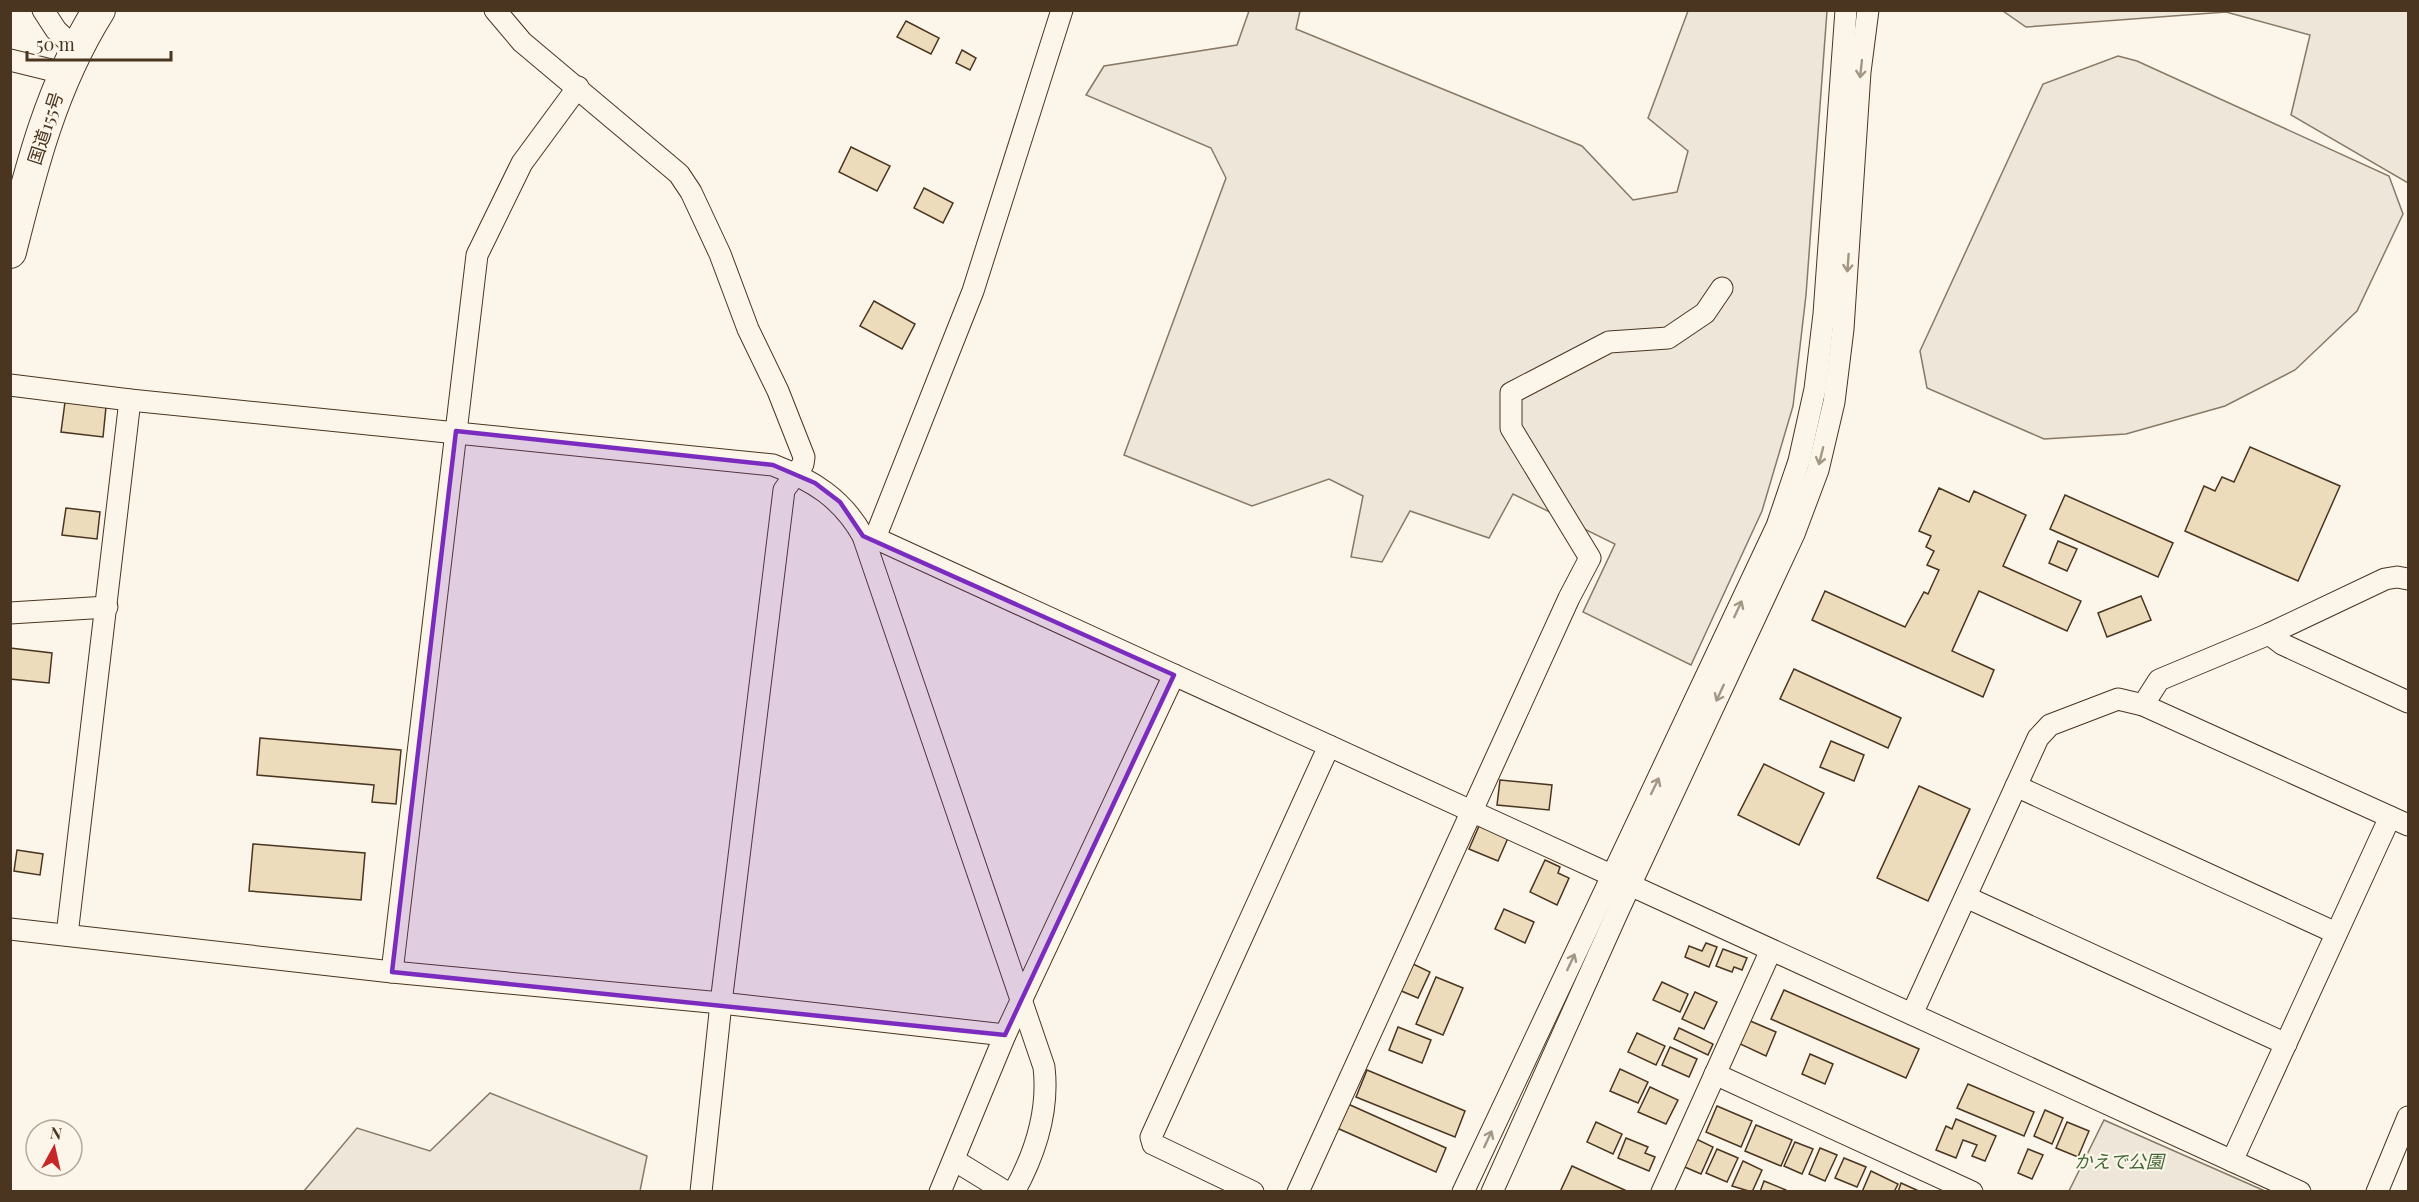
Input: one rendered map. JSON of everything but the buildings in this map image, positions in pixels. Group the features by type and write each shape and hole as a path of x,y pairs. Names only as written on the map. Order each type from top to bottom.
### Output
{"highway":[{"name":"国道155号","path":"10,252 49,108 70,61 99,10"}],"street":[{"path":"10,60 70,61 44,10"},
{"path":"495,10 522,42 679,174 691,192 720,254 748,328 778,391 804,457 797,474 784,490 721,1003 701,1191"},
{"path":"869,537 973,291 1062,10"},
{"path":"1463,1191 1777,526 1799,461 1815,389 1824,314 1840,66 1846,10"},
{"path":"1492,1191 1630,885 1794,534 1818,470 1834,402 1843,329 1860,72 1868,10"},
{"path":"392,972 477,255 522,163 578,87"},
{"path":"1298,1191 1569,598 1590,558 1510,428 1511,393 1608,342 1668,338 1705,313 1722,288"},
{"path":"10,385 130,400 456,431 773,465 815,483 840,502 869,537 1044,1067 1046,1085 1039,1132 1014,1191"},
{"path":"67,935 130,400"},
{"path":"869,537 1611,875"},
{"path":"2143,705 2159,680 2269,634 2385,579 2397,577 2409,579"},
{"path":"10,613 107,607"},
{"path":"2269,634 2282,644 2409,702"},
{"path":"940,1191 1005,1035 1174,675"},
{"path":"1912,1014 2035,742 2050,725 2118,699 2143,705 2399,821 2336,933 2232,1161"},
{"path":"1252,1191 1153,1144 1151,1137 1329,746"},
{"path":"2016,786 2336,933"},
{"path":"1630,885 2300,1191"},
{"path":"1966,897 2286,1044"},
{"path":"10,929 392,972 721,1003 1005,1035"},
{"path":"1662,1191 1771,950"},
{"path":"1714,1074 1972,1191"},
{"path":"2377,1191 2409,1117"},
{"path":"954,1160 1006,1191"}],"highlighted area":[{"path":"456,431 773,465 815,483 840,502 863,536 1174,675 1005,1035 392,972"}],"green space":[{"path":"1249,11 1300,11 1296,29 1582,146 1633,200 1677,192 1688,151 1648,118 1688,11 1827,11 1806,295 1793,406 1762,511 1691,665 1583,612 1615,544 1513,494 1489,538 1410,511 1382,562 1351,557 1363,496 1329,479 1252,506 1124,455 1226,178 1211,148 1086,95 1104,66 1237,45"},
{"path":"2003,11 2408,11 2408,183 2291,115 2310,35 2226,12 2026,27"},
{"path":"2118,56 2137,61 2389,176 2403,214 2357,311 2295,370 2225,406 2126,434 2044,439 1927,388 1920,351 2043,84"},
{"path":"490,1093 647,1156 640,1191 304,1191 357,1128 430,1151"},
{"name":"かえで公園","path":"2104,1120 2265,1191 2069,1191"}]}
